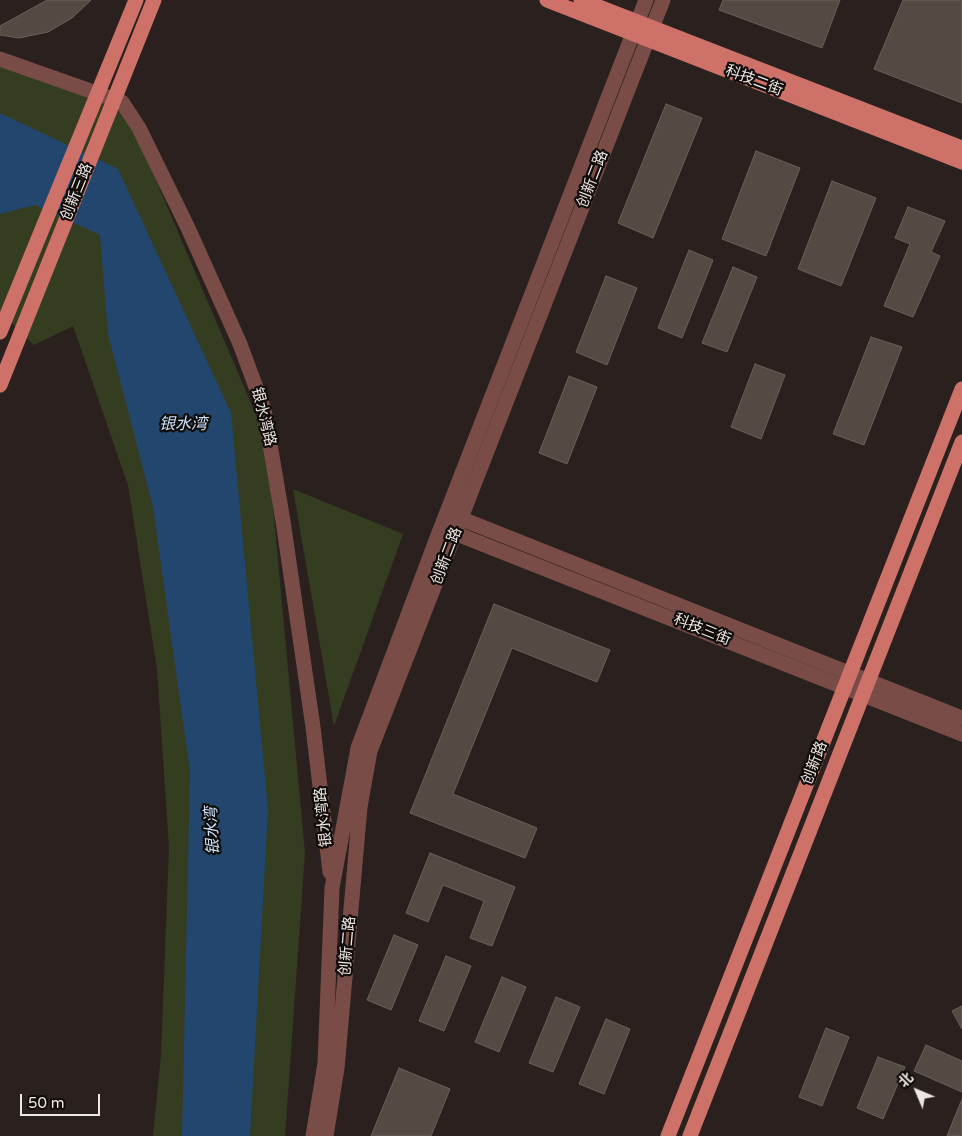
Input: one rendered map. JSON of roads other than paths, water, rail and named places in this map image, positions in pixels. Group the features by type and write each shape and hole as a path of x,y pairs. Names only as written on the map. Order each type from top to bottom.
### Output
{"main road":[{"name":"创新三路","path":"0,333 136,0"},
{"name":"创新三路","path":"0,385 5,359 17,341 154,0"},
{"name":"科技二街","path":"547,0 635,28 962,162"},
{"name":"科技二街","path":"581,0 635,28"},
{"name":"科技二街","path":"650,34 962,148"},
{"name":"创新路","path":"668,1136 962,389"},
{"name":"创新路","path":"690,1136 962,442"}],"street":[{"name":"创新二路","path":"313,1136 325,1063 332,888 358,748 441,528 646,0"},
{"name":"创新二路","path":"326,1136 337,1068 360,807 370,751 663,0"},
{"name":"银水湾路","path":"0,59 122,102 139,128 184,219 240,344 264,409 284,521 312,717 332,888"},
{"path":"0,333 17,341"},
{"name":"科技三街","path":"447,513 867,688 962,734"},
{"name":"科技三街","path":"441,528 847,680"},
{"name":"科技三街","path":"867,688 962,718"}],"water":[{"name":"银水湾","path":"0,113 118,169 231,413 268,810 250,1136 182,1136 190,772 153,507 108,334 100,235 35,205 0,214"}]}
